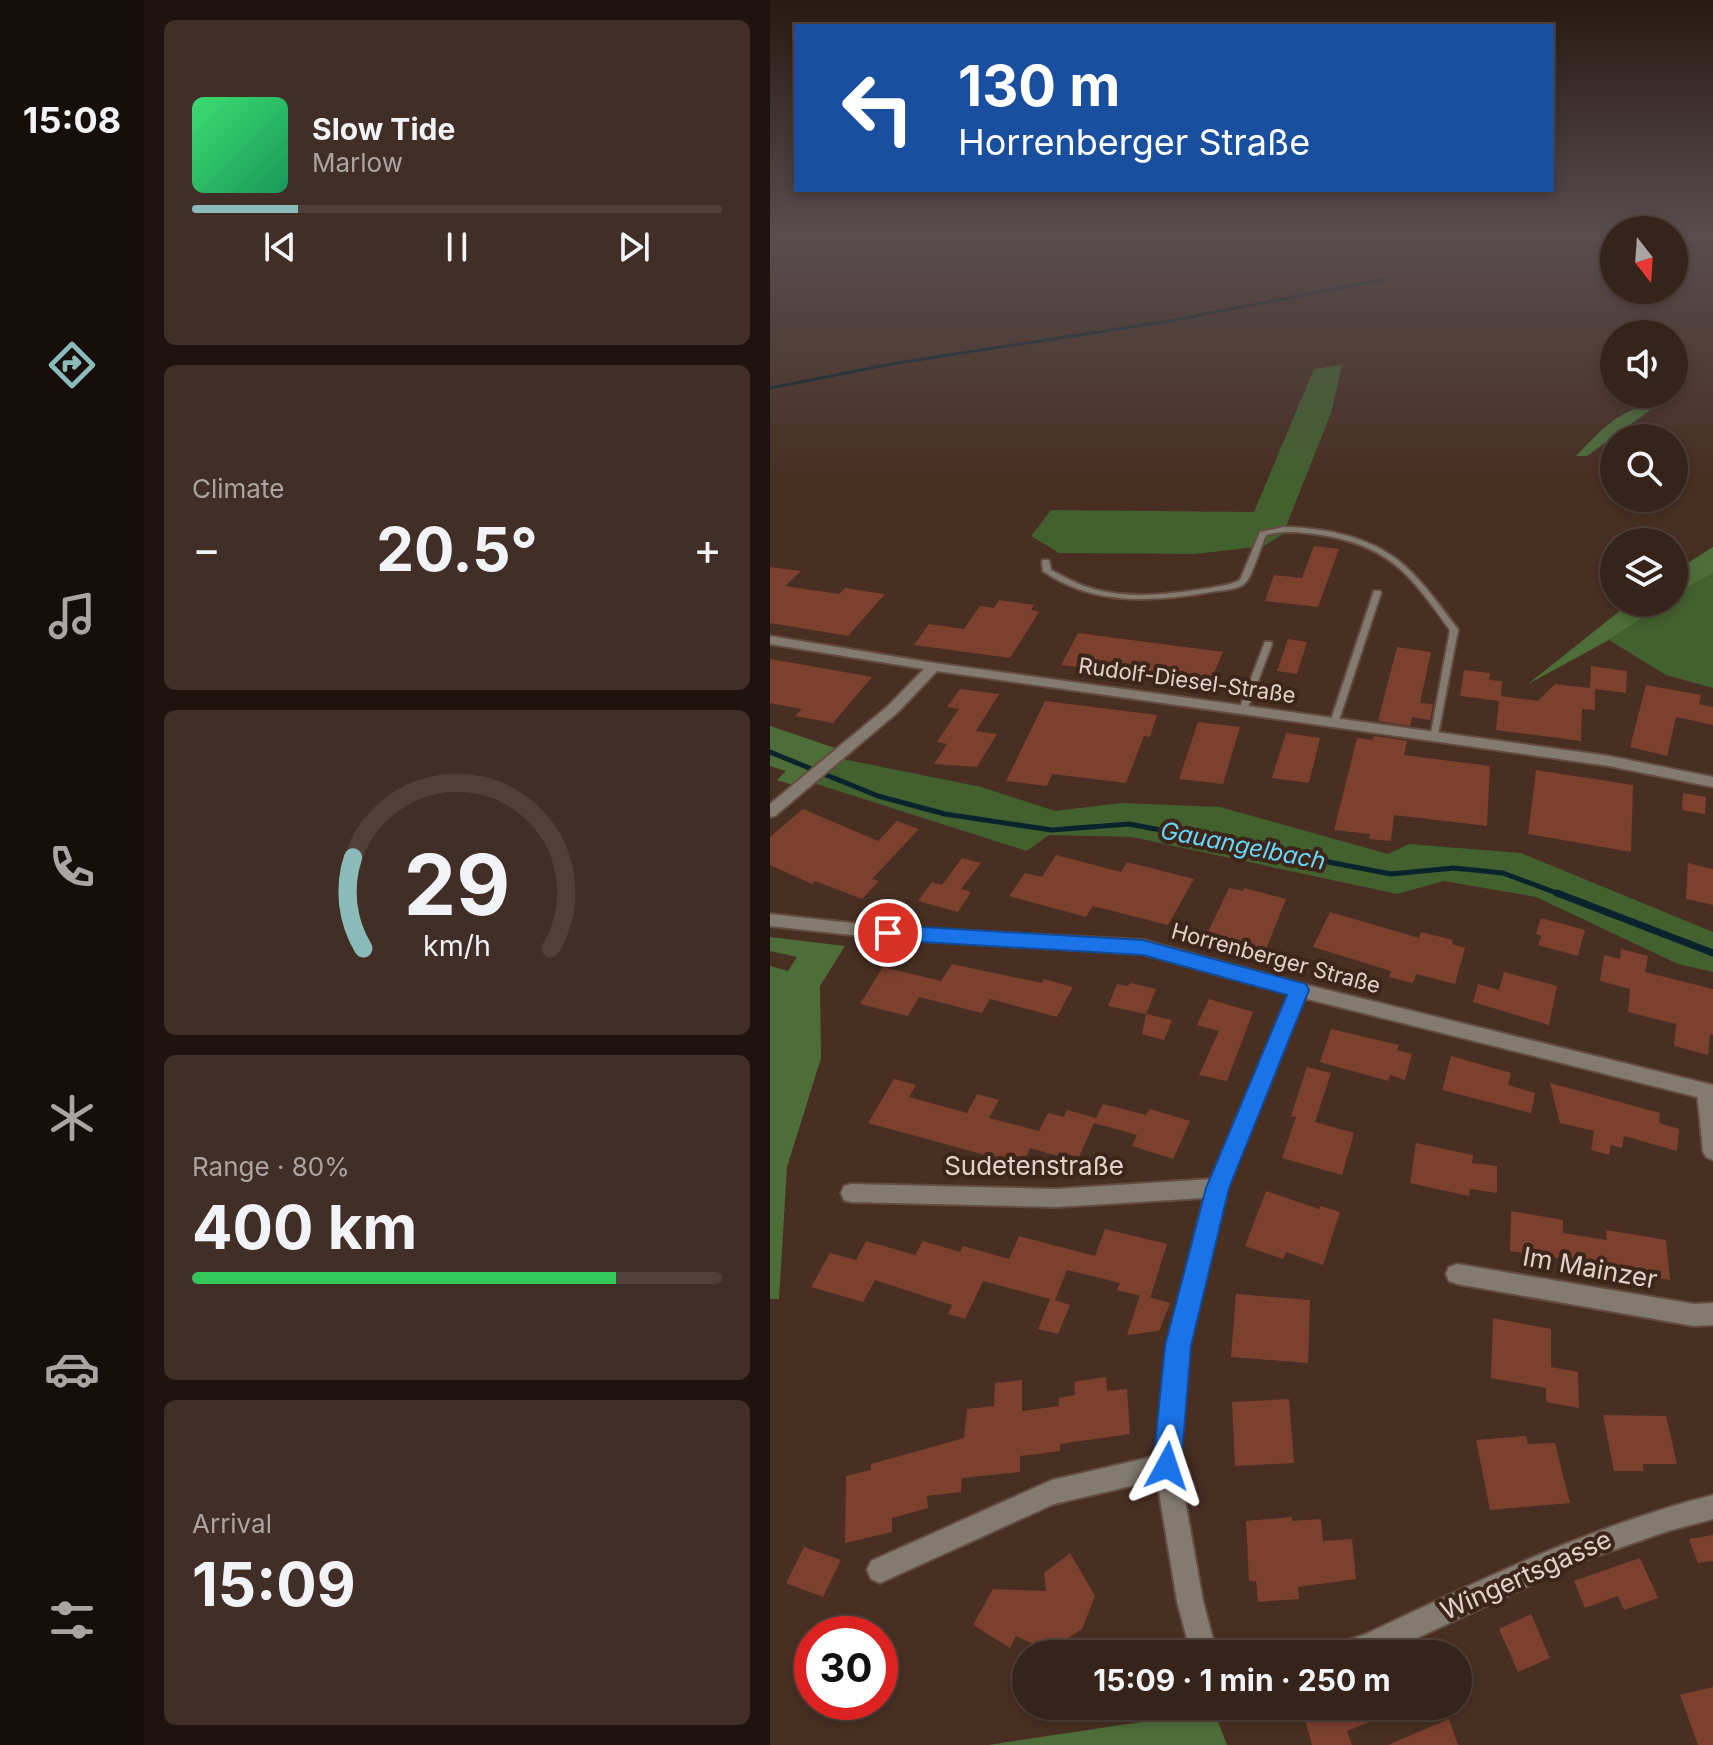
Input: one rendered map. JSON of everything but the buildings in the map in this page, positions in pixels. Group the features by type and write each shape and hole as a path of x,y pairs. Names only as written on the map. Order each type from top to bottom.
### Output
{"street":[{"name":"Rudolf-Diesel-Straße","path":"770,640 934,667 1609,761 1713,782"},
{"path":"770,812 893,709 934,667"},
{"name":"Horrenberger Straße","path":"770,920 888,933 1143,947 1299,990 1710,1093"},
{"path":"1200,1640 1190,1601 1167,1466 1178,1346 1217,1188 1299,990"},
{"path":"1710,1093 1713,1151"},
{"name":"Sudetenstraße","path":"851,1193 1056,1198 1217,1188"},
{"name":"Im Mainzer","path":"1457,1274 1694,1315 1713,1314"},
{"path":"880,1570 1052,1492 1167,1466"},
{"name":"Wingertsgasse","path":"1384,1640 1589,1544 1669,1517 1713,1507"}],"lane":[{"path":"1046,562 1047,571 1080,588 1116,595 1187,594 1237,585 1243,581 1263,534 1281,527 1350,536 1386,551 1411,574 1454,630 1434,738"},
{"path":"1334,723 1377,593"},
{"path":"1243,710 1268,644"}],"green space":[{"path":"1342,365 1331,413 1283,534 1264,546 1195,554 1059,553 1031,536 1051,510 1254,512 1314,369"},
{"path":"1637,408 1653,408 1631,424 1610,424"},
{"path":"1600,432 1600,447 1587,456 1576,456"},
{"path":"1713,547 1713,573 1688,588 1688,563"},
{"path":"1713,573 1713,688 1666,675 1609,640 1645,616 1688,616 1688,588"},
{"path":"1613,616 1645,616 1609,640 1528,684"},
{"path":"770,726 841,750 796,786 777,780 786,771 770,766"},
{"path":"833,757 981,787 1055,811 1121,803 1220,807 1388,854 1409,844 1521,853 1713,932 1713,972 1678,964 1536,897 1444,881 1397,894 1132,837 1049,835 1027,851 804,780"},
{"path":"770,937 845,946 820,986 821,1058 787,1167 779,1299 770,1299 770,966 788,971 797,957 770,951"},
{"path":"1154,1720 1217,1720 1227,1745 988,1745"}],"waterway":[{"path":"770,388 891,364 1187,317"},
{"name":"Gauangelbach","path":"770,752 878,796 945,814 1052,830 1129,824 1391,874 1454,868 1503,873 1562,895"},
{"name":"Gauangelbach","path":"1557,893 1713,953"}],"route":[{"path":"888,933 1143,947 1299,990 1217,1188 1178,1346 1167,1466"}]}
